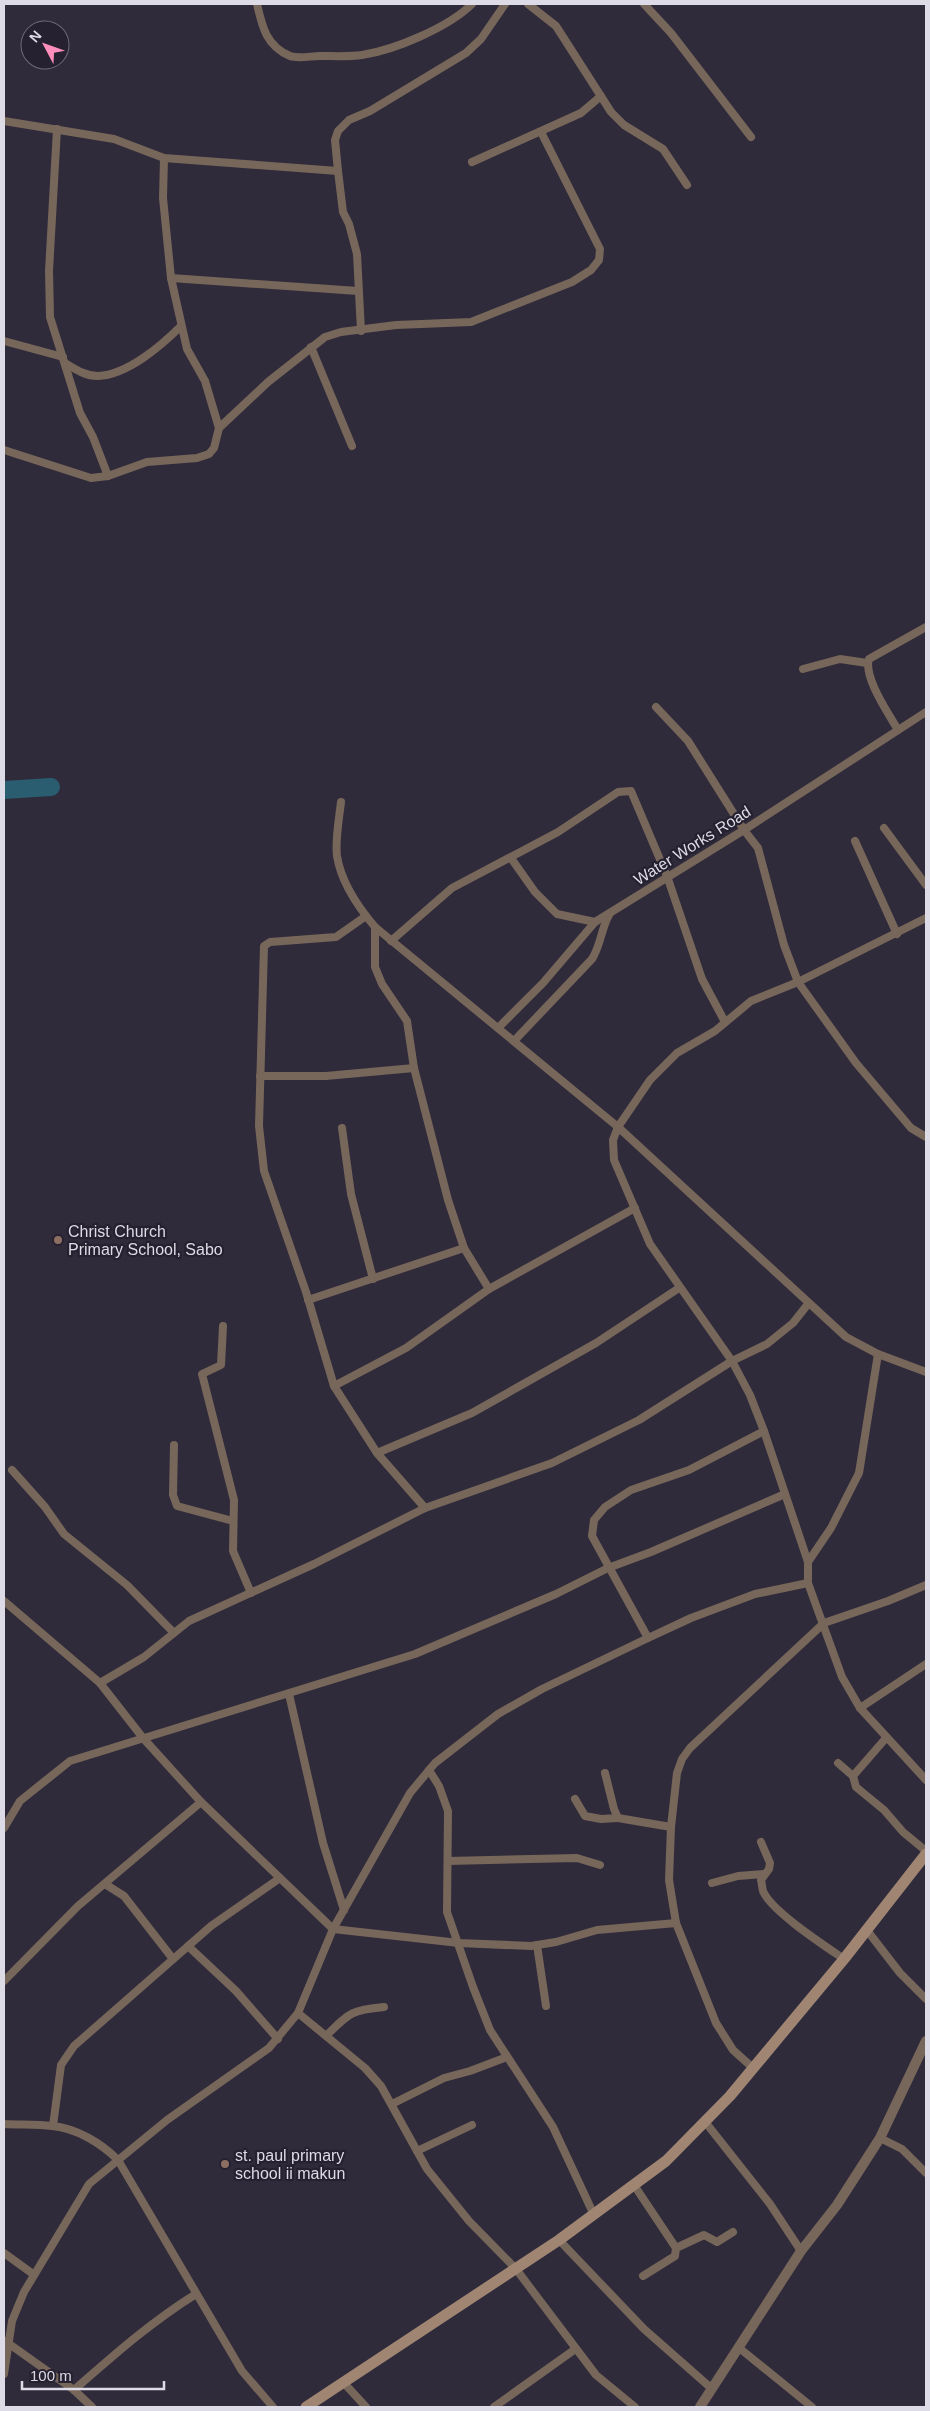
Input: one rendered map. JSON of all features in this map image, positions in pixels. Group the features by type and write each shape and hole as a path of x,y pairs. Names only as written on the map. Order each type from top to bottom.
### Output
{"main road":[{"path":"306,2407 516,2270 666,2161 706,2123 753,2068 844,1958 926,1852"}],"street":[{"path":"257,4 263,30 269,42 291,57 362,55 401,44 437,27 465,11 472,4"},
{"path":"361,331 357,254 349,224 343,212 335,140 344,124 370,111 466,54 481,39 505,4"},
{"path":"528,4 556,26 611,112 624,125 663,149 687,185"},
{"path":"644,4 671,33 751,137"},
{"path":"472,162 580,113 601,96"},
{"path":"4,121 114,139 164,158 338,171"},
{"path":"57,130 49,271 49,306 80,414 93,437 108,476"},
{"path":"219,428 268,382 326,337 341,332 361,331 396,325 471,322 572,282 591,270 599,260 600,249 541,132"},
{"path":"4,450 83,477 108,476 147,462 197,458 209,454 218,439 219,428 205,381 187,349 181,326 172,278 163,198 164,158"},
{"path":"172,278 358,291"},
{"path":"4,341 64,360 84,374 97,376 114,373 150,353 181,326"},
{"path":"311,347 352,446"},
{"path":"898,730 868,675 867,663 869,659 926,627"},
{"path":"803,669 840,659 867,663"},
{"path":"656,707 688,741 744,830 758,848 784,945 798,982 856,1063 911,1128 926,1137"},
{"name":"Water Works Road","path":"498,1028 543,983 595,922 744,830 926,712"},
{"path":"391,941 452,888 558,832 618,792 631,791 635,796 667,876 702,979 725,1022"},
{"path":"340,802 337,854 343,879 375,927 618,1127 846,1337 878,1354 926,1372"},
{"path":"884,828 926,885"},
{"path":"855,841 897,934"},
{"path":"511,858 535,892 557,914 595,922"},
{"path":"514,1042 592,959 596,952 602,926 610,913"},
{"path":"366,916 336,937 270,942 264,946 259,1126 264,1171 308,1300 334,1386 377,1453 425,1508"},
{"path":"926,918 798,982 751,1001 715,1031 677,1053 650,1080 618,1127 613,1140 614,1160 650,1244 679,1288 732,1361 750,1395 764,1430 808,1562 808,1582 842,1677 860,1708 926,1780"},
{"path":"375,927 375,967 382,984 407,1021 414,1068 429,1131 464,1248 489,1288"},
{"path":"260,1076 326,1076 414,1068"},
{"path":"342,1128 351,1194 373,1279"},
{"path":"334,1386 406,1348 489,1288 636,1208"},
{"path":"308,1300 464,1248"},
{"path":"377,1453 472,1413 596,1343 679,1288"},
{"path":"100,1683 144,1657 189,1621 314,1564 425,1508 552,1463 638,1420 732,1361 767,1344 783,1333 808,1304"},
{"path":"222,1326 221,1365 202,1374 234,1500 233,1551 251,1593"},
{"path":"808,1562 831,1528 858,1473 878,1354"},
{"path":"648,1638 592,1536 594,1520 605,1508 631,1490 689,1470 764,1430"},
{"path":"174,1445 174,1495 177,1506 233,1521"},
{"path":"12,1470 45,1507 64,1534 127,1585 174,1633"},
{"path":"4,1828 20,1801 70,1761 416,1654 556,1594 608,1568 651,1552 785,1494"},
{"path":"4,2374 6,2341 12,2321 33,2274 89,2184 167,2120 269,2048 278,2038 298,2013 333,1929 410,1793 429,1770 462,1740 498,1714 542,1689 691,1618 755,1594 808,1582"},
{"path":"753,2068 733,2050 716,2023 687,1955 676,1923 669,1880 671,1827 678,1773 682,1759 690,1748 824,1623 888,1601 926,1585"},
{"path":"4,1601 100,1683 143,1738 200,1802 333,1929 459,1943 537,1945 597,1930 676,1923"},
{"path":"860,1708 926,1664"},
{"path":"289,1694 323,1843 344,1910"},
{"path":"853,1776 886,1738"},
{"path":"838,1763 853,1776 856,1787 884,1810 903,1832 926,1852"},
{"path":"429,1770 439,1786 448,1811 447,1912 473,1988 490,2030 553,2127 594,2215"},
{"path":"605,1773 618,1818"},
{"path":"575,1799 585,1816 601,1819 618,1818 671,1827"},
{"path":"4,1981 78,1906 200,1802"},
{"path":"760,1842 770,1863 769,1869 761,1880 763,1892 770,1901 807,1934 844,1958"},
{"path":"448,1861 577,1858 600,1866"},
{"path":"712,1883 738,1876 764,1874"},
{"path":"53,2126 61,2065 66,2055 74,2046 211,1926 280,1878"},
{"path":"105,1884 124,1896 173,1959"},
{"path":"866,1928 900,1973 926,1999"},
{"path":"537,1945 546,2006"},
{"path":"188,1946 236,1991 278,2038"},
{"path":"326,2036 348,2014 358,2009 384,2007"},
{"path":"298,2013 365,2068 381,2086 427,2169 470,2221 516,2270 574,2350 596,2375 635,2407"},
{"path":"700,2407 801,2252 837,2205 880,2138 926,2041"},
{"path":"392,2104 444,2078 507,2057"},
{"path":"706,2123 770,2204 801,2252"},
{"path":"4,2124 53,2126 69,2130 104,2146 118,2160 242,2371 273,2407"},
{"path":"417,2150 472,2125"},
{"path":"880,2138 902,2149 926,2173"},
{"path":"634,2185 676,2248 675,2256 643,2276"},
{"path":"676,2248 704,2235 718,2242 733,2232"},
{"path":"559,2240 644,2329 711,2388"},
{"path":"4,2253 33,2274"},
{"path":"74,2390 146,2327 196,2294"},
{"path":"6,2341 74,2390 92,2407"},
{"path":"738,2347 812,2407"},
{"path":"494,2407 574,2350"},
{"path":"343,2382 366,2407"}],"waterway":[{"path":"4,790 51,787"}],"place":[{"name":"Christ Church Primary School, Sabo","path":"58,1240"},
{"name":"st. paul primary school ii makun","path":"225,2164"}]}
